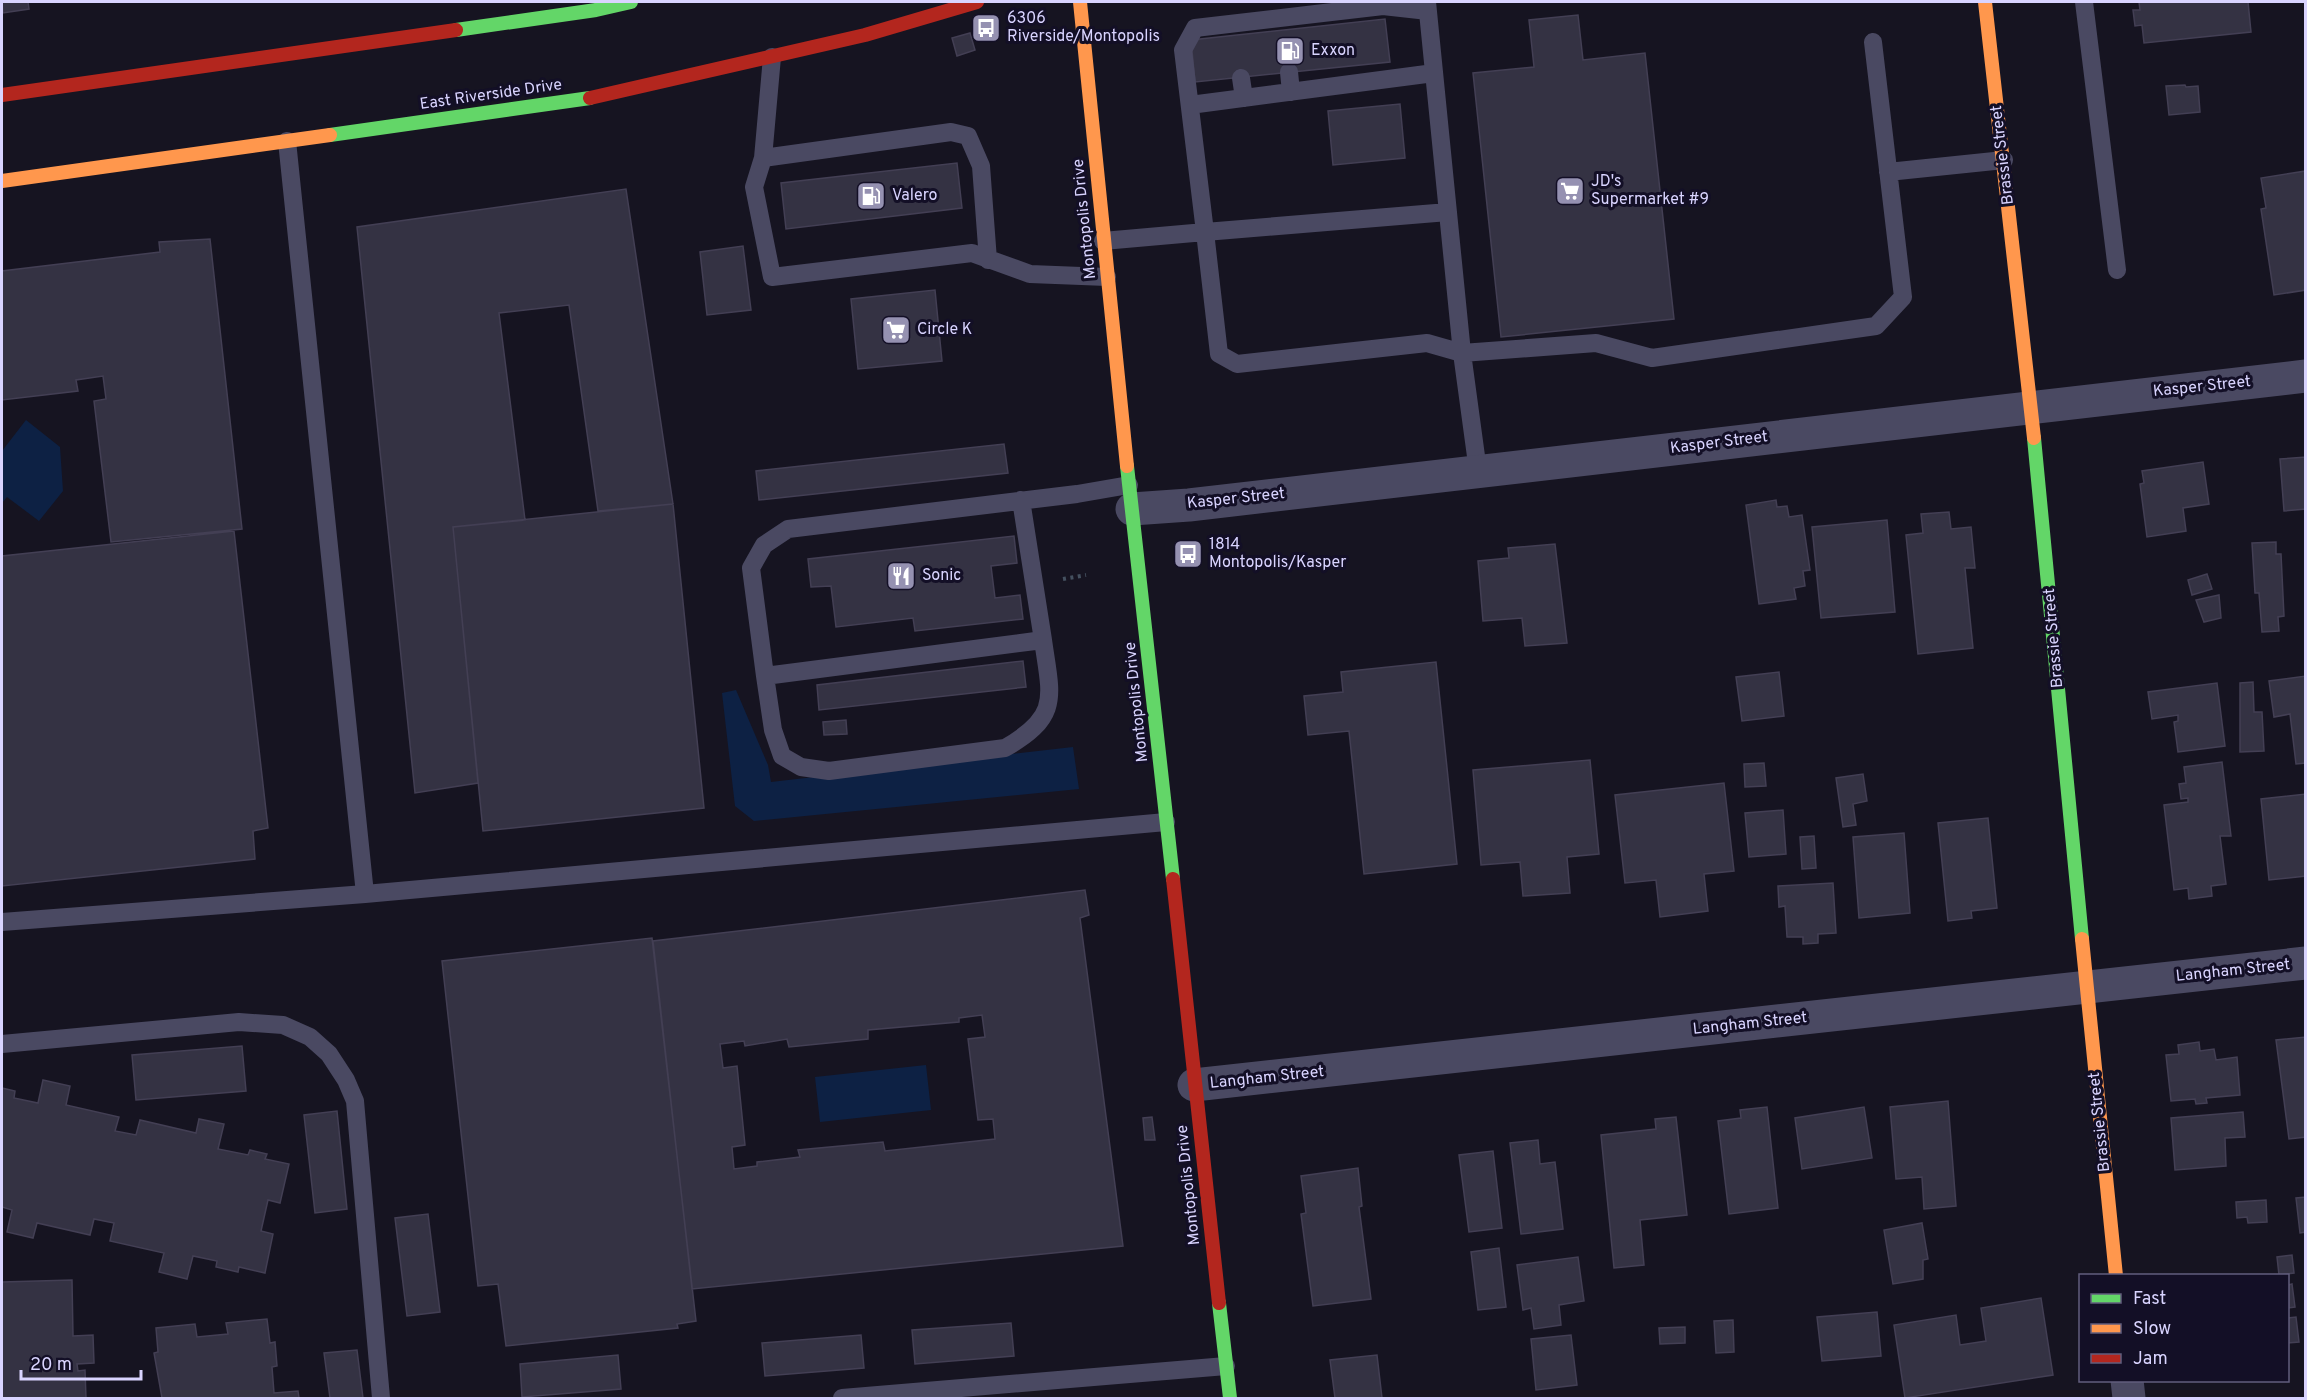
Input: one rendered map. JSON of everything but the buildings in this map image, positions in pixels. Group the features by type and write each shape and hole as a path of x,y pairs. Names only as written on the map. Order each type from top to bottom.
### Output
{"main road":[{"path":"2,95 584,12 631,2"},
{"name":"East Riverside Drive","path":"2,181 588,98 865,35 977,2"},
{"name":"Montopolis Drive","path":"1080,2 1107,277 1230,1398"},
{"name":"Brassie Street","path":"1985,2 2032,407 2116,1274"}],"street":[{"name":"Kasper Street","path":"1131,497 1189,505 2306,376"},
{"name":"Langham Street","path":"1194,1085 2306,963"},
{"path":"2127,1382 2129,1398"}],"lane":[{"path":"2084,2 2117,270"},
{"path":"1478,471 1462,353 1427,7 1383,6 1341,17 1234,29 1195,27 1183,50 1219,354 1238,364 1427,343 1462,353 1596,343 1652,358 1876,326 1902,297 1874,42"},
{"path":"772,57 763,158 754,187 772,277 972,253 1030,274 1107,277"},
{"path":"1289,72 1291,92"},
{"path":"1190,105 1291,92 1348,75 1434,73"},
{"path":"1241,78 1244,98"},
{"path":"763,158 951,132 968,136 981,166 988,260"},
{"path":"287,141 365,894"},
{"path":"1888,172 2004,160"},
{"path":"1104,241 1448,212"},
{"path":"1021,500 1051,696 1044,717 1029,734 1005,748 829,771 801,767 782,756 773,730 751,568 764,545 788,529 1021,500 1131,497"},
{"path":"765,675 1044,640"},
{"path":"2,922 365,894 1166,822"},
{"path":"2,1044 239,1022 283,1025 310,1037 329,1053 356,1101 381,1398"},
{"path":"842,1398 1226,1366"}],"path":[{"path":"1055,580 1086,575"}],"water":[{"path":"26,420 60,447 63,491 39,521 7,497 2,503 2,451"},
{"path":"736,690 768,765 771,782 1073,747 1079,789 754,821 735,806 722,693"},
{"path":"926,1065 931,1110 820,1122 815,1077"}],"traffic: fast":[{"path":"456,30 596,10 631,2"},
{"path":"330,135 590,98"},
{"path":"2034,438 2082,939"},
{"path":"1127,466 1173,879"},
{"path":"1219,1303 1230,1398"}],"traffic: slow":[{"path":"1080,2 1127,466"},
{"path":"1985,2 2034,438"},
{"path":"2,181 330,135"},
{"path":"2082,939 2116,1274"}],"traffic: jam":[{"path":"590,98 865,35 977,2"},
{"path":"2,95 456,30"},
{"path":"1173,879 1219,1303"}],"place":[{"name":"6306 Riverside/Montopolis","path":"986,28"},
{"name":"Exxon","path":"1290,51"},
{"name":"JD's Supermarket #9","path":"1570,191"},
{"name":"Valero","path":"871,196"},
{"name":"Circle K","path":"896,330"},
{"name":"1814 Montopolis/Kasper","path":"1188,554"},
{"name":"Sonic","path":"901,576"}]}
